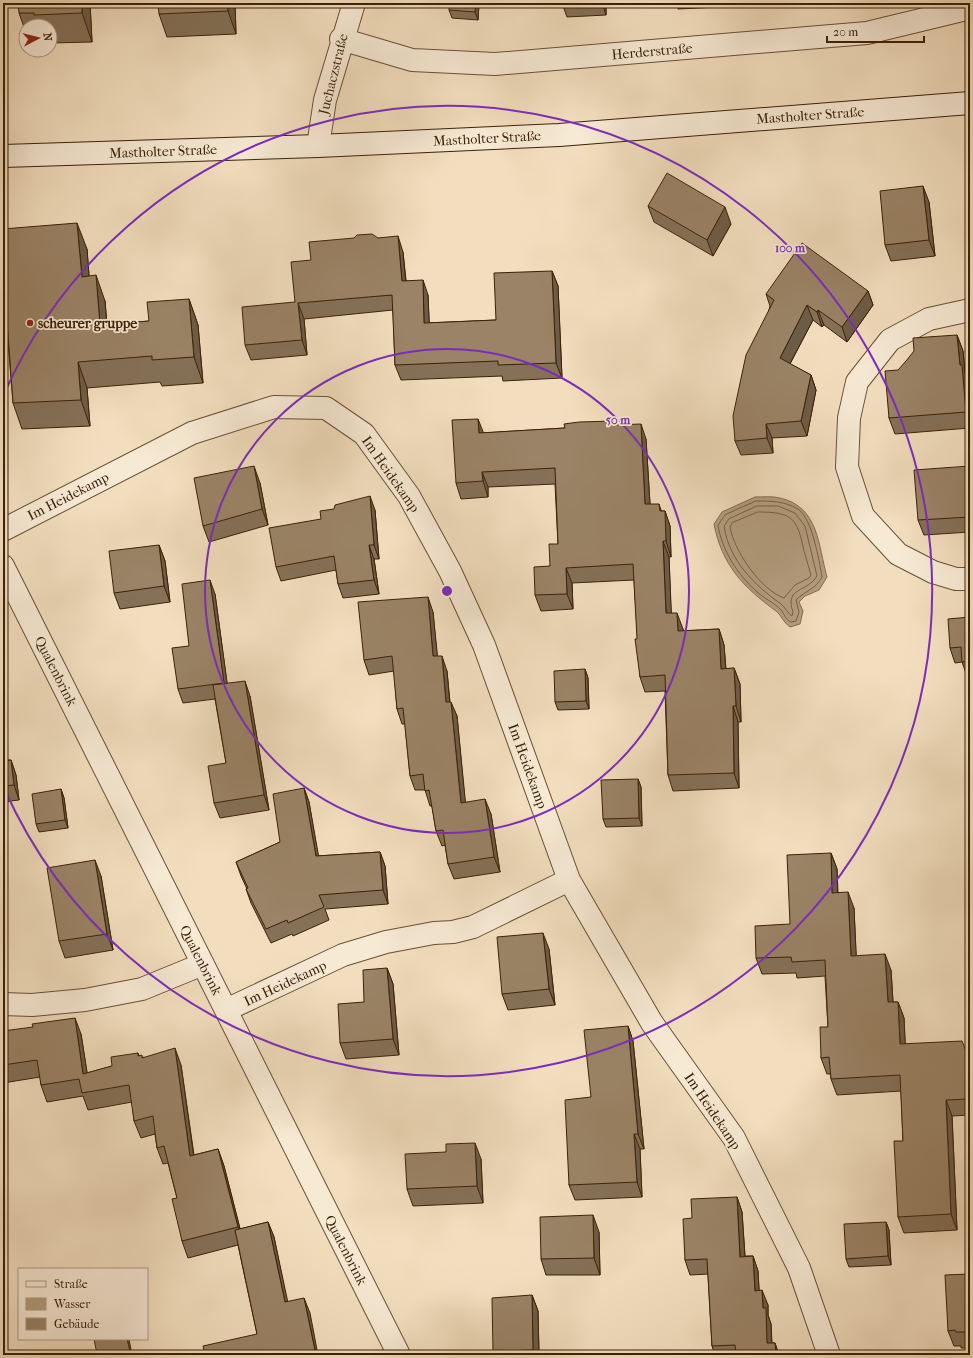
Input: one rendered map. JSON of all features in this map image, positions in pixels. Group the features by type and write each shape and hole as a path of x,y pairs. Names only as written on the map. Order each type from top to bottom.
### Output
{"street":[{"name":"Juchaczstraße","path":"318,146 324,100 341,39 354,3"},
{"name":"Herderstraße","path":"341,39 412,60 495,64 867,33 962,10"},
{"name":"Mastholter Straße","path":"3,156 318,146 558,134 970,103"},
{"path":"970,310 929,319 890,340 857,382 849,418 847,467 864,516 898,554 933,572 956,579 970,579"},
{"name":"Im Heidekamp","path":"3,530 192,433 274,407 326,408 364,434 409,496 450,571 484,646 569,880 652,1023 734,1138 799,1268 828,1355"},
{"name":"Qualenbrink","path":"3,566 399,1355"},
{"name":"Im Heidekamp","path":"226,1010 343,955 386,942 434,933 453,932 473,927 569,880"},
{"path":"3,1004 32,1005 85,1000 142,989 203,964"}],"water":[{"path":"755,497 777,497 793,503 803,510 815,529 827,577 819,590 805,596 799,602 803,611 800,624 790,627 778,613 744,584 728,563 722,552 714,524 722,512"}],"building":[{"path":"18,3 82,3 82,13 34,15 34,13 19,13"},
{"path":"158,3 227,3 228,11 159,14"},
{"path":"449,3 476,3 475,12 449,10"},
{"path":"667,173 725,207 707,240 648,206"},
{"path":"923,186 929,240 885,245 880,191"},
{"path":"77,223 82,277 96,275 100,325 149,321 147,302 189,299 194,357 152,360 152,356 78,362 81,400 13,403 5,292 3,292 3,229"},
{"path":"372,234 378,238 398,236 402,281 423,280 424,323 496,320 494,273 552,271 556,363 498,365 498,361 395,365 392,295 298,303 302,340 245,345 242,307 295,302 291,262 311,260 309,242 354,238 357,235"},
{"path":"802,243 868,291 842,327 818,310 817,312 807,305 780,358 811,375 801,421 766,424 767,438 735,441 733,416 746,355 774,300 766,294"},
{"path":"957,335 960,365 962,365 966,412 889,418 885,371 898,370 906,361 914,351 913,338"},
{"path":"478,419 479,433 565,428 564,424 579,422 613,421 613,425 641,424 645,504 659,504 660,511 665,511 666,541 663,541 666,613 677,613 678,631 719,629 721,669 734,668 736,706 733,706 734,773 668,775 665,675 640,677 635,639 637,639 633,564 566,568 567,594 535,595 534,567 550,566 549,544 558,544 555,468 482,472 483,481 456,483 452,420"},
{"path":"254,466 262,509 203,526 194,478"},
{"path":"970,466 970,517 918,520 914,470"},
{"path":"370,496 374,545 369,545 374,580 338,584 334,556 276,567 269,528 321,519 320,511 334,509 335,505"},
{"path":"159,545 164,586 114,593 109,551"},
{"path":"210,580 224,683 178,689 172,648 189,646 182,584"},
{"path":"428,597 433,656 442,656 446,702 451,702 461,803 485,799 494,857 448,864 443,830 436,831 429,790 425,791 423,774 410,776 403,708 397,709 392,656 364,660 358,602"},
{"path":"970,617 970,661 962,662 961,647 950,648 948,619"},
{"path":"585,669 586,701 555,702 554,671"},
{"path":"245,681 264,795 214,803 208,766 226,763 213,685"},
{"path":"3,755 4,761 11,760 14,785 3,786"},
{"path":"638,779 639,818 603,819 601,780"},
{"path":"304,788 316,856 380,852 383,890 319,895 324,907 288,923 287,920 266,929 246,889 248,888 236,862 280,842 273,794"},
{"path":"61,789 65,820 36,824 32,794"},
{"path":"831,853 832,893 848,892 851,956 885,954 888,1002 898,1002 900,1044 962,1041 970,1061 970,1099 946,1100 951,1214 898,1217 894,1141 903,1141 900,1075 831,1079 829,1057 821,1058 820,1027 828,1027 825,960 792,962 791,957 756,958 755,926 790,924 787,855"},
{"path":"95,860 107,934 59,941 47,868"},
{"path":"543,933 549,989 502,994 497,937"},
{"path":"387,968 393,1039 340,1043 338,1004 364,1002 363,970"},
{"path":"75,1018 83,1074 112,1066 111,1057 138,1053 138,1056 142,1055 142,1058 175,1048 190,1156 218,1149 238,1227 182,1241 172,1199 177,1198 164,1146 157,1148 153,1116 134,1121 129,1085 82,1093 79,1079 41,1085 37,1060 3,1065 3,1031 33,1027 32,1024"},
{"path":"628,1026 638,1134 634,1134 637,1182 569,1185 565,1100 591,1097 584,1030"},
{"path":"475,1143 477,1186 407,1189 405,1154 446,1152 446,1144"},
{"path":"737,1197 740,1257 753,1256 755,1291 762,1290 763,1308 766,1308 767,1343 775,1343 776,1355 736,1355 735,1345 712,1346 707,1259 685,1260 683,1219 692,1218 691,1199"},
{"path":"593,1215 594,1258 541,1259 540,1217"},
{"path":"268,1222 285,1302 304,1298 316,1355 205,1355 203,1346 257,1334 235,1230"},
{"path":"886,1222 888,1256 846,1259 844,1224"},
{"path":"970,1274 970,1332 956,1332 955,1330 948,1331 945,1275"},
{"path":"532,1295 533,1350 493,1352 492,1298"},
{"path":"94,1340 127,1340 131,1355 94,1355 97,1354"},
{"path":"597,1353 597,1355 568,1355"}],"place":[{"name":"scheurer gruppe","path":"30,323"}]}
